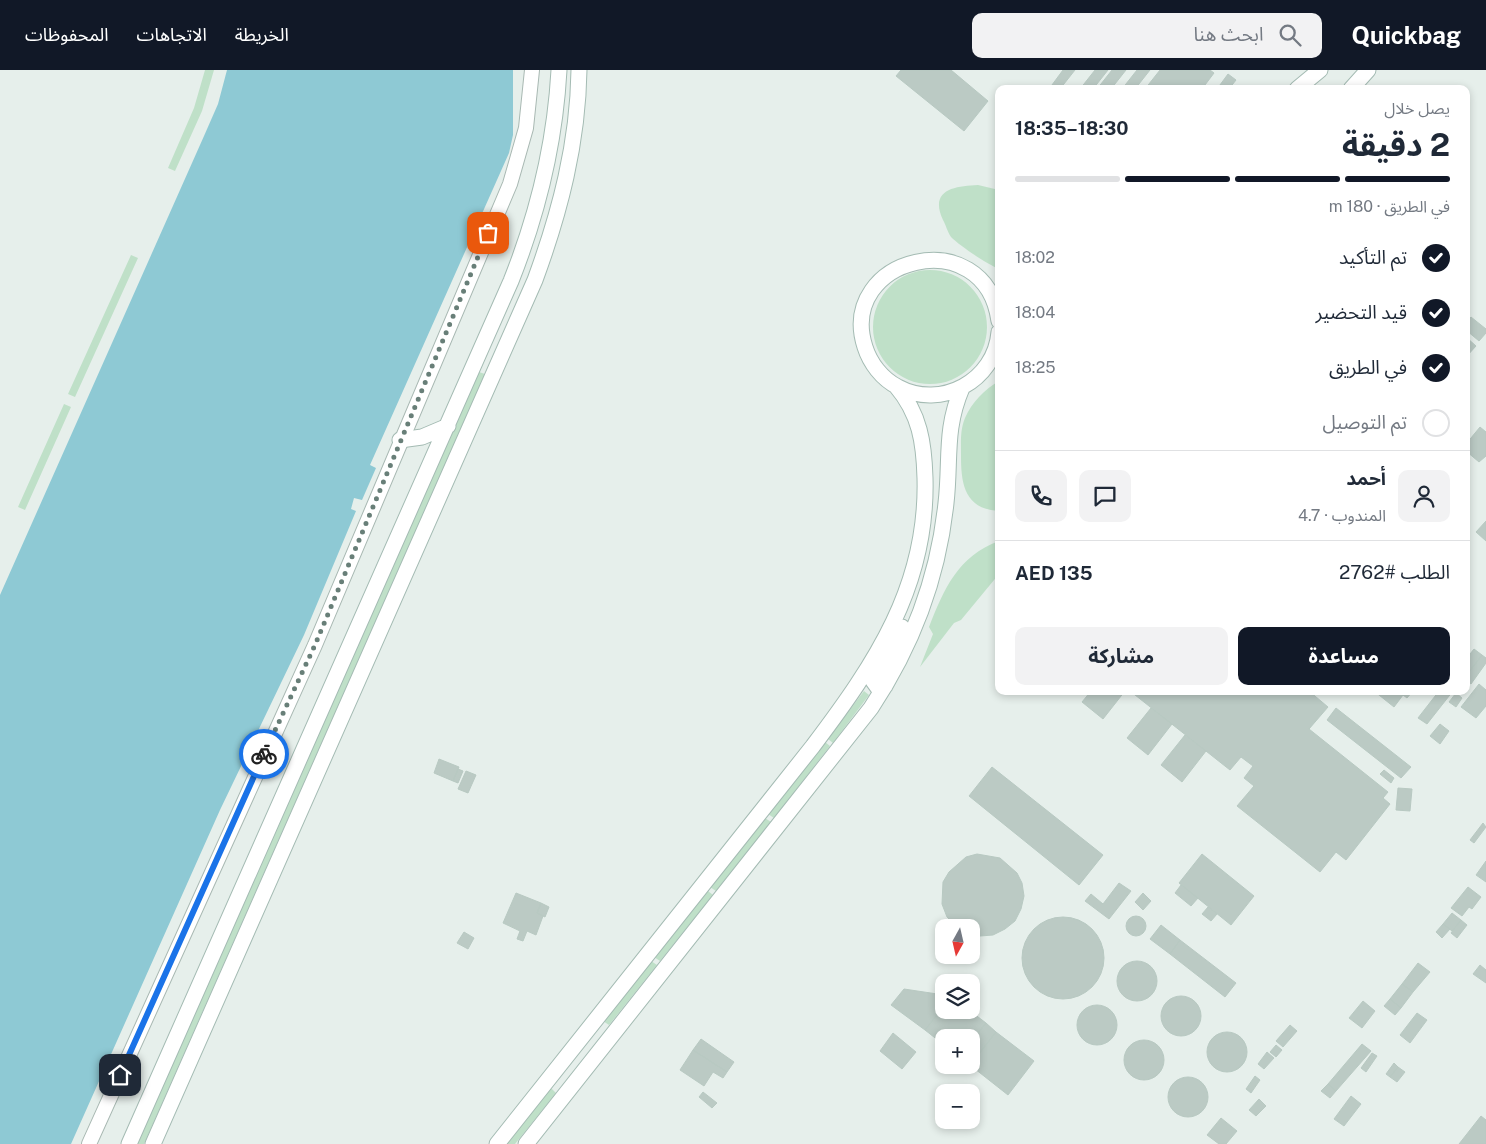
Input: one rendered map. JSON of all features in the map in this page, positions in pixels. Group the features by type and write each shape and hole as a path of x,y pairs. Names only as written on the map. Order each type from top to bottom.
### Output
{"main road":[{"path":"128,1144 511,281 532,225 547,167 556,108 559,70"},
{"path":"153,1144 535,280 558,210 573,143 579,70"},
{"path":"1302,85 1320,70"},
{"path":"1355,85 1368,70"},
{"path":"885,686 878,688 873,681 885,663 904,623 912,597 925,504 923,441 916,417 896,386 873,364 862,334 863,313 877,284 903,265 930,259 956,264 982,282 995,286"},
{"path":"499,364 493,359 491,353 506,313 511,281"},
{"path":"982,282 995,306"},
{"path":"896,386 918,394 929,395 952,392 962,388 993,364"},
{"path":"526,1144 855,728 885,686 911,637 933,578 946,501 949,430 962,388"},
{"path":"400,440 422,437 448,426"},
{"path":"497,1144 841,707 883,645 902,604 916,560"}],"street":[{"path":"89,1144 315,645 400,440 510,184 526,128 532,70"}],"green space":[{"path":"205,70 214,70 202,111 175,171 168,168 194,108"},
{"path":"978,185 995,189 995,267 951,237 943,220 939,202 942,196 946,192 960,187"},
{"path":"131,255 138,258 75,397 68,394"},
{"path":"930,270 952,275 970,287 982,305 987,327 982,349 970,367 952,379 930,384 908,379 890,367 878,349 873,327 878,305 890,287 908,275"},
{"path":"479,372 485,374 144,1144 137,1144"},
{"path":"995,384 995,510 978,505 972,500 964,485 961,466 961,436 965,418 971,407 988,388"},
{"path":"64,404 71,407 25,510 18,507"},
{"path":"995,543 995,579 961,620 954,623 920,667 933,634 929,627 947,587 963,565 985,547"},
{"path":"864,691 869,695 833,743 828,739"},
{"path":"825,742 830,746 774,818 768,814"},
{"path":"765,818 771,822 716,891 710,887"},
{"path":"708,891 713,895 660,961 654,957"},
{"path":"651,961 657,965 609,1025 603,1021"},
{"path":"551,1088 556,1093 515,1144 506,1144"}],"water":[{"path":"227,70 513,70 513,135 509,153 370,465 376,468 362,500 354,498 351,509 356,511 304,635 220,810 71,1144 0,1144 0,595 218,104"}],"building":[{"path":"901,70 951,70 988,101 964,131 896,76"},
{"path":"1063,70 1075,70 1063,85 1052,85"},
{"path":"1095,70 1108,70 1096,85 1083,85"},
{"path":"1112,70 1126,70 1114,85 1100,85"},
{"path":"1137,70 1150,70 1138,85 1125,85"},
{"path":"1160,70 1210,70 1214,73 1205,85 1148,85"},
{"path":"1228,74 1236,80 1232,85 1220,85"},
{"path":"1471,317 1486,329 1486,333 1479,341 1470,333"},
{"path":"1470,341 1476,346 1470,353"},
{"path":"1480,427 1486,432 1486,456 1479,462 1470,454 1470,439"},
{"path":"1486,521 1486,541 1476,532"},
{"path":"1474,649 1482,655 1470,671 1470,654"},
{"path":"1482,655 1486,658 1486,663 1471,684 1470,671"},
{"path":"1479,684 1486,690 1486,706 1476,718 1461,707"},
{"path":"1088,695 1122,695 1103,719 1082,702"},
{"path":"1135,695 1314,695 1328,707 1309,729 1388,792 1383,798 1390,804 1346,860 1336,852 1320,872 1237,806 1254,786 1244,778 1253,766 1241,757 1230,770"},
{"path":"1379,695 1403,695 1394,707"},
{"path":"1436,695 1450,695 1427,724 1418,718"},
{"path":"1454,695 1462,698 1456,707 1449,702"},
{"path":"1151,708 1172,724 1148,755 1127,738"},
{"path":"1336,708 1411,767 1401,778 1327,720"},
{"path":"1440,724 1449,731 1440,744 1430,736"},
{"path":"1185,735 1206,751 1182,782 1161,765"},
{"path":"439,759 459,767 453,781 434,773"},
{"path":"992,767 1103,855 1079,885 969,796"},
{"path":"458,769 463,771 458,783 453,781"},
{"path":"1384,770 1394,778 1391,783 1380,774"},
{"path":"466,771 476,775 468,793 458,789"},
{"path":"1398,788 1412,789 1410,811 1396,810"},
{"path":"1483,823 1486,827 1474,843 1470,840"},
{"path":"977,854 1000,858 1017,873 1022,883 1024,896 1021,909 1015,921 993,935 980,936 980,919 949,919 942,904 943,882 949,872 966,857"},
{"path":"1202,854 1254,896 1231,925 1179,883"},
{"path":"1486,861 1486,882 1476,875"},
{"path":"1119,883 1131,891 1109,919 1085,901 1091,894 1103,904"},
{"path":"1181,885 1198,898 1191,906 1175,893"},
{"path":"1468,887 1481,897 1472,909 1469,907 1462,916 1451,908"},
{"path":"516,893 541,903 537,913 543,916 536,935 527,931 523,941 517,939 520,931 503,923"},
{"path":"1143,893 1151,901 1143,910 1135,902"},
{"path":"541,903 549,907 545,917 537,913"},
{"path":"1208,907 1217,914 1211,921 1202,914"},
{"path":"1452,913 1461,920 1452,931 1443,924"},
{"path":"1132,916 1140,916 1146,922 1146,930 1140,936 1132,936 1126,930 1126,922"},
{"path":"1063,917 1079,920 1092,929 1101,942 1104,958 1101,974 1092,987 1079,996 1063,999 1047,996 1034,987 1025,974 1022,958 1025,942 1034,929 1047,920"},
{"path":"1461,920 1467,925 1457,938 1451,933"},
{"path":"1443,924 1450,929 1442,938 1436,932"},
{"path":"1161,925 1180,940 1170,954 1150,939"},
{"path":"464,932 474,938 468,949 457,943"},
{"path":"1180,940 1236,983 1225,997 1170,954"},
{"path":"1141,961 1148,964 1154,970 1157,981 1156,989 1148,998 1141,1001 1133,1001 1126,998 1118,989 1117,977 1120,970 1129,962"},
{"path":"1418,963 1430,972 1413,992 1402,984"},
{"path":"1480,965 1486,970 1486,983 1473,974"},
{"path":"1402,984 1413,992 1401,1008 1390,999"},
{"path":"904,989 935,994 935,1017 925,1030 891,1005"},
{"path":"1185,996 1192,999 1198,1005 1201,1016 1200,1024 1192,1033 1185,1036 1177,1036 1170,1033 1162,1024 1161,1012 1164,1005 1173,997"},
{"path":"1390,999 1401,1008 1395,1015 1384,1006"},
{"path":"1363,1001 1375,1011 1362,1028 1349,1018"},
{"path":"1101,1005 1108,1008 1114,1014 1117,1025 1116,1033 1108,1042 1101,1045 1093,1045 1086,1042 1078,1033 1077,1021 1080,1014 1089,1006"},
{"path":"1417,1013 1427,1020 1410,1043 1400,1035"},
{"path":"935,1017 935,1019 980,1018 986,1023 980,1031 980,1029 935,1029 935,1038 925,1030"},
{"path":"986,1023 996,1032 980,1052 980,1031"},
{"path":"1290,1025 1297,1031 1283,1047 1276,1041"},
{"path":"996,1032 1034,1061 1008,1095 980,1073 980,1052"},
{"path":"1231,1032 1238,1035 1244,1041 1247,1052 1246,1060 1238,1069 1231,1072 1223,1072 1216,1069 1208,1060 1207,1048 1210,1041 1219,1033"},
{"path":"893,1033 916,1052 902,1069 880,1051"},
{"path":"701,1039 734,1062 727,1072 693,1050"},
{"path":"1148,1040 1155,1043 1161,1049 1164,1060 1163,1068 1155,1077 1148,1080 1140,1080 1133,1077 1125,1068 1124,1056 1127,1049 1136,1041"},
{"path":"1362,1044 1371,1051 1336,1091 1328,1084"},
{"path":"1276,1045 1282,1050 1276,1057 1270,1052"},
{"path":"693,1050 727,1072 723,1078 713,1072 704,1086 680,1070"},
{"path":"1267,1052 1274,1058 1264,1069 1258,1064"},
{"path":"1372,1053 1377,1056 1366,1072 1361,1068"},
{"path":"1394,1063 1398,1067 1390,1077 1386,1074"},
{"path":"1398,1067 1405,1072 1397,1082 1390,1077"},
{"path":"1255,1076 1260,1080 1251,1093 1246,1089"},
{"path":"1192,1077 1199,1080 1205,1086 1208,1097 1207,1105 1199,1114 1192,1117 1184,1117 1177,1114 1169,1105 1168,1093 1171,1086 1180,1078"},
{"path":"1328,1084 1336,1091 1330,1098 1321,1091"},
{"path":"703,1092 717,1103 712,1108 699,1097"},
{"path":"1351,1096 1361,1104 1344,1126 1334,1119"},
{"path":"1259,1099 1266,1106 1256,1116 1249,1110"},
{"path":"1481,1116 1486,1120 1486,1144 1459,1144"},
{"path":"1221,1118 1237,1131 1226,1144 1219,1144 1207,1135"}],"way so far":[{"path":"264,754 315,645 488,233"}],"route":[{"path":"120,1075 264,754"}]}
